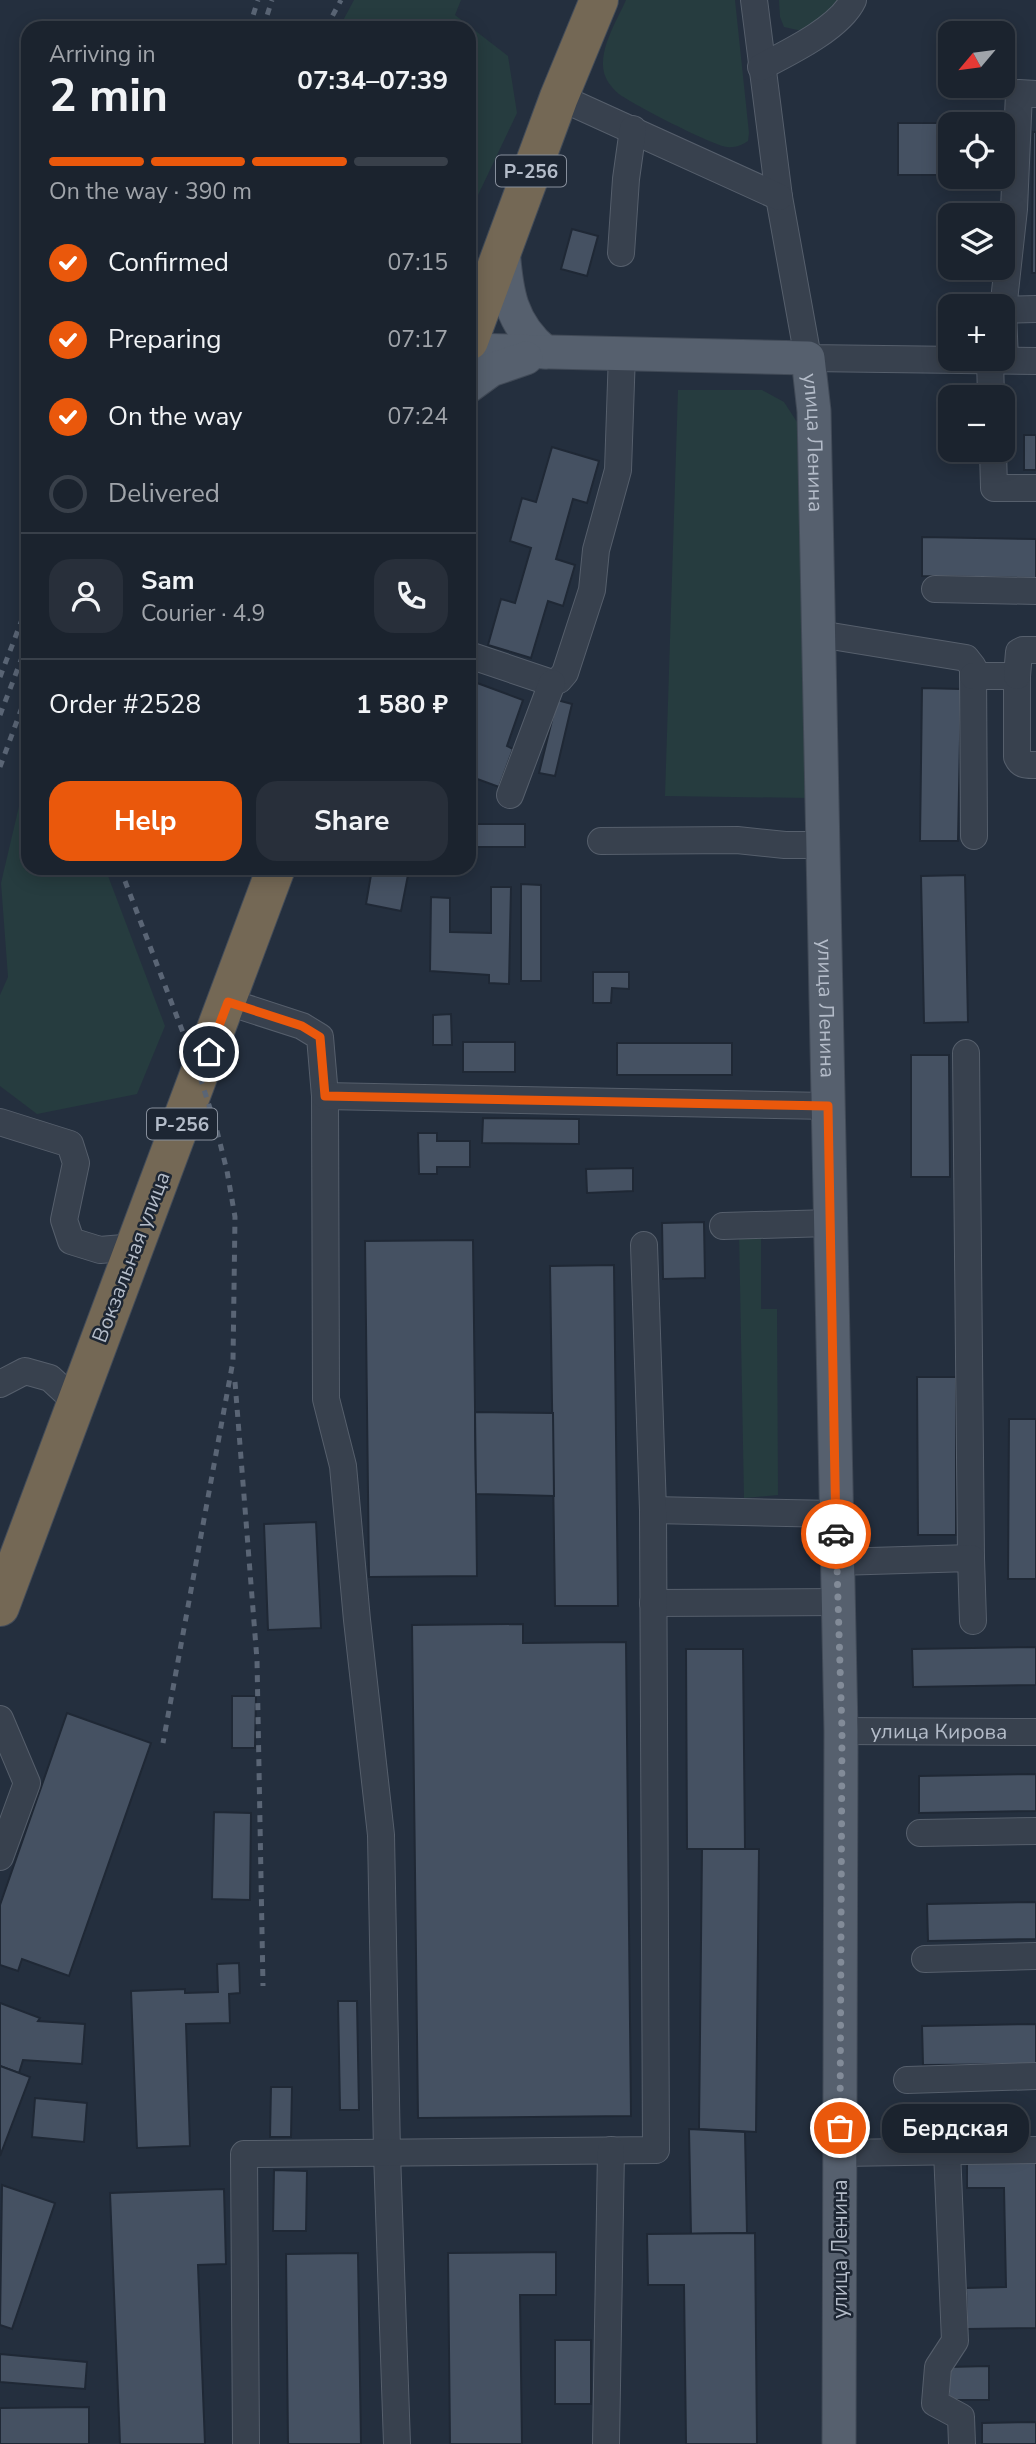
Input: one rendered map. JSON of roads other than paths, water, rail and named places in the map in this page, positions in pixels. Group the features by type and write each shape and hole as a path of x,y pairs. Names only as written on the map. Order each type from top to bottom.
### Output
{"highway":[{"name":"Р-256","path":"476,321 559,96 598,0"},
{"name":"Вокзальная улица","path":"0,1606 273,875"}],"main road":[{"path":"503,245 505,284 513,311 521,327 545,352"},
{"path":"476,350 808,358"},
{"path":"476,381 491,370 545,352"},
{"name":"улица Ленина","path":"808,358 814,411 842,1731 839,2444"}],"street":[{"name":"улица Ленина","path":"754,0 779,197 808,358"},
{"path":"761,68 831,25 853,0"},
{"path":"1005,294 1014,209 1019,93 1036,93"},
{"path":"559,96 779,197"},
{"path":"621,253 626,179 633,129"},
{"path":"1015,310 1036,309"},
{"path":"476,657 552,683 565,673 592,590 596,550 618,470 622,353"},
{"path":"808,358 938,359"},
{"path":"1015,360 1036,361"},
{"path":"993,462 994,488 1036,488"},
{"path":"935,589 1036,591"},
{"path":"819,634 966,658 973,667 974,836"},
{"path":"1036,650 1019,652 1017,676 1017,757 1019,763 1036,765"},
{"path":"973,676 1017,676"},
{"path":"510,795 552,683"},
{"path":"601,841 737,840 785,845 823,845"},
{"path":"228,1002 302,1026 320,1037 325,1096 326,1399 343,1466 381,1835 387,2152 397,2444"},
{"path":"966,1053 973,1621"},
{"path":"325,1096 828,1106"},
{"path":"0,1122 70,1144 76,1163 64,1220 71,1241 100,1250 135,1247"},
{"path":"723,1226 830,1223"},
{"path":"246,2444 244,2154 656,2150 653,1510 644,1245"},
{"path":"0,1384 25,1371 50,1378 77,1402"},
{"path":"653,1510 836,1514"},
{"path":"837,1562 971,1558"},
{"path":"653,1603 838,1602"},
{"path":"0,1719 27,1783 0,1857"},
{"name":"улица Кирова","path":"842,1731 1036,1732"},
{"path":"920,1833 1036,1831"},
{"path":"925,1959 1036,1956"},
{"path":"907,2080 1036,2076"},
{"path":"606,2444 611,2150"},
{"path":"840,2153 1036,2150"},
{"path":"947,2151 956,2341 937,2367 935,2403 961,2417 962,2444"}],"railway":[{"path":"251,21 258,0"},
{"path":"265,21 272,0"},
{"path":"330,21 341,0"},
{"path":"0,677 21,622"},
{"path":"0,715 21,660"},
{"path":"0,767 21,710"},
{"path":"123,875 200,1077 216,1127 235,1217 233,1361 163,1743"},
{"path":"235,1382 257,1660 263,1986"}],"place":[{"name":"Бердская","path":"840,2128"}]}
